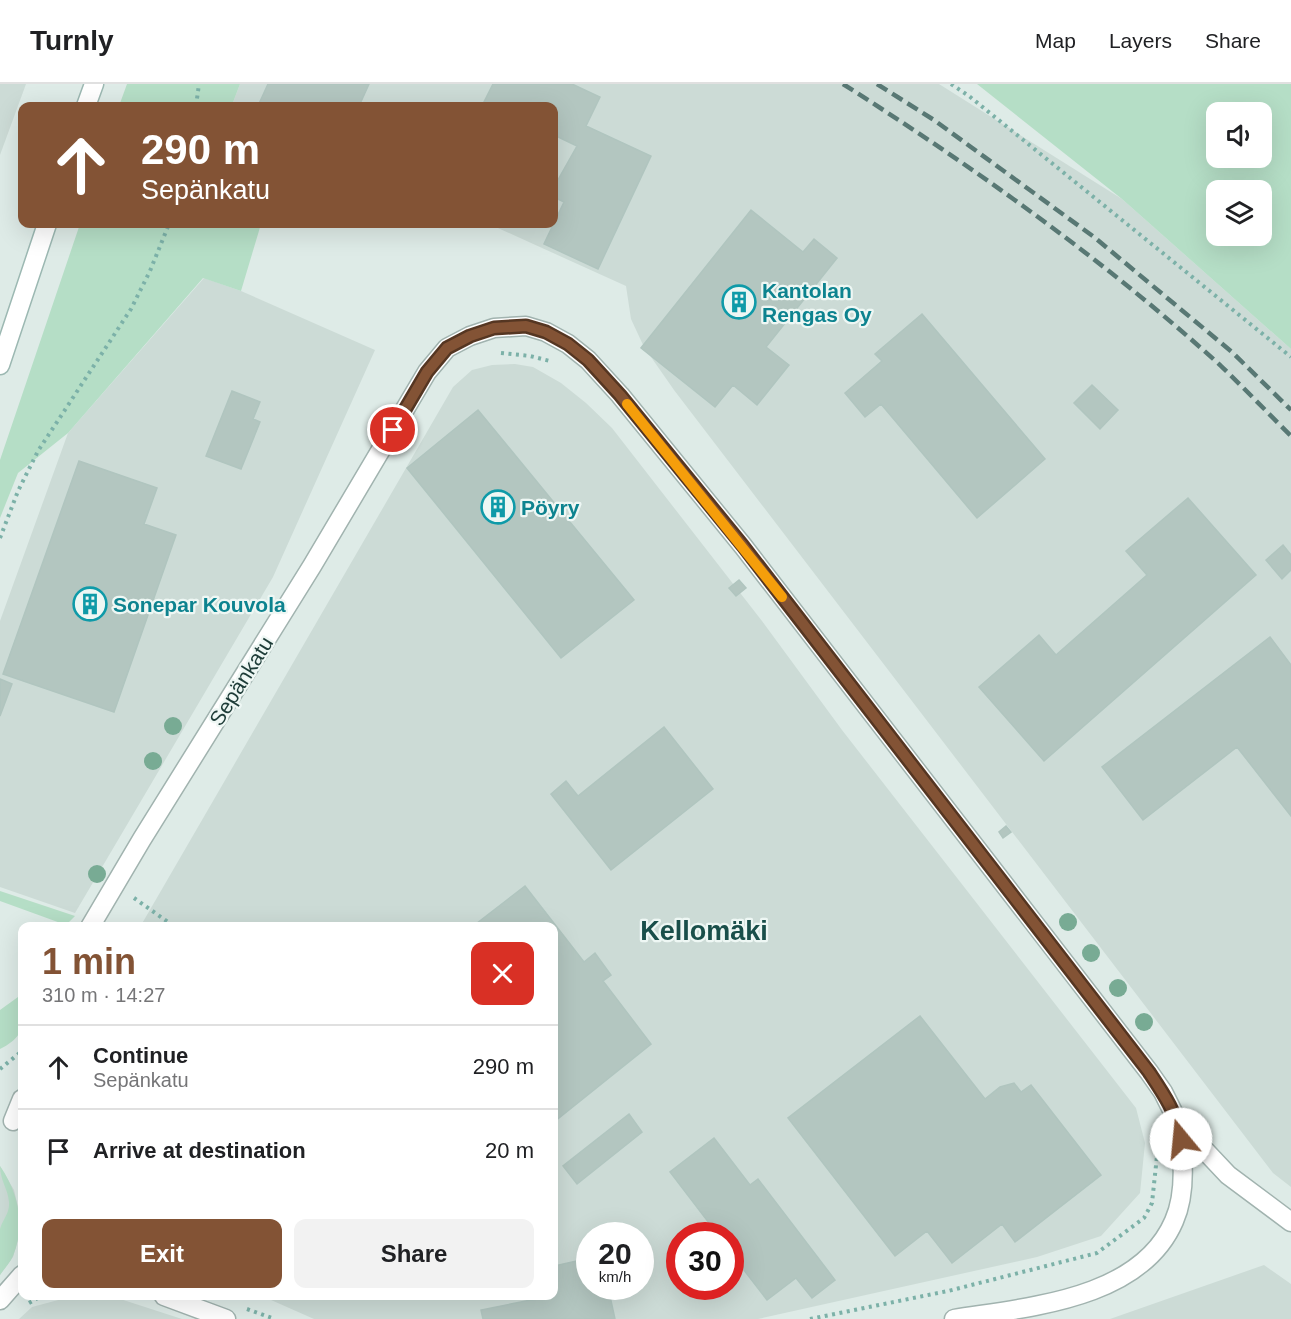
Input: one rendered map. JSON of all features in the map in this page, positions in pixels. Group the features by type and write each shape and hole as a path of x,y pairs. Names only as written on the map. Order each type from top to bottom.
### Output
{"street":[{"path":"87,102 94,84"},
{"path":"0,365 46,228"},
{"name":"Sepänkatu","path":"93,922 312,566 427,372 447,348 470,336 494,328 526,326 546,332 568,344 588,360 620,395 751,555 1149,1072 1163,1092 1178,1122"},
{"path":"12,1123 18,1109"},
{"path":"1178,1122 1228,1175 1291,1222"},
{"path":"954,1319 1058,1302 1099,1288 1124,1276 1144,1261 1162,1243 1175,1220 1181,1189 1183,1156 1178,1122"},
{"path":"0,1300 18,1280"},
{"path":"175,1300 226,1319"}],"path":[{"path":"197,102 199,84"},
{"path":"951,84 969,96 1291,357"},
{"path":"0,538 18,491 38,451 131,309 167,228"},
{"path":"493,352 530,356 559,367"},
{"path":"128,908 139,889"},
{"path":"134,898 168,922"},
{"path":"0,1069 18,1054"},
{"path":"810,1319 948,1291 1097,1253 1144,1218 1152,1203 1157,1156 1153,1124"}],"shaded area":[{"path":"0,84 26,84 18,102 0,155"},
{"path":"240,84 939,84 1122,199 1291,349 1291,1187 1273,1173 674,390 644,347 631,319 626,286 498,228 558,228 558,102 233,102"},
{"path":"204,278 241,291 375,350 273,577 75,913 0,887 0,621 68,433"},
{"path":"515,364 533,367 561,383 612,428 762,621 842,730 1136,1108 1145,1143 1140,1193 1101,1236 1037,1257 758,1319 314,1319 271,1300 558,1300 558,922 143,922 453,387 472,370 492,365"},
{"path":"0,1166 14,1190 18,1207 18,1240 13,1257 0,1275"},
{"path":"1264,1265 1291,1284 1291,1319 1110,1319"},
{"path":"58,1300 123,1300 182,1319 19,1319 32,1307"}],"green space":[{"path":"127,84 240,84 233,102 120,102"},
{"path":"977,84 1291,84 1291,349 1122,199"},
{"path":"79,228 260,228 241,291 203,278 68,433 18,473 0,518 0,460"},
{"path":"0,891 75,916 69,922 58,922 0,901"},
{"path":"18,997 18,1035 0,1049 0,1010"},
{"path":"0,1166 11,1187 18,1209 18,1238 13,1256 0,1275 0,1229 9,1206"}],"building":[{"path":"268,84 369,84 361,102 260,102"},
{"path":"493,84 572,84 600,97 586,126 651,156 598,269 544,244 552,228 558,228 558,215 564,202 558,199 558,180 577,146 558,137 558,102 484,102"},
{"name":"Kantolan Rengas Oy","path":"751,210 803,252 814,239 837,258 766,347 789,365 757,405 733,385 715,407 641,348"},
{"path":"922,314 1045,459 977,518 881,404 865,417 845,393 882,361 875,354"},
{"path":"1092,385 1118,410 1100,429 1074,403"},
{"path":"232,391 260,402 253,419 260,422 241,469 206,456"},
{"name":"Pöyry","path":"478,410 634,600 561,658 407,468"},
{"name":"Sonepar Kouvola","path":"79,461 157,488 144,524 176,535 114,712 3,674"},
{"path":"1188,498 1256,575 1044,761 979,687 1039,635 1056,655 1147,575 1126,551"},
{"path":"1283,545 1291,555 1291,570 1282,579 1266,560"},
{"path":"739,580 746,588 736,596 729,588"},
{"path":"1270,637 1291,665 1291,816 1237,747 1143,820 1102,767"},
{"path":"0,679 12,684 0,716"},
{"path":"664,727 713,789 611,870 551,794 566,781 578,796"},
{"path":"1006,826 1011,832 1003,838 999,832"},
{"path":"525,886 553,922 478,922"},
{"path":"558,929 584,962 595,953 611,975 603,981 651,1044 558,1119"},
{"path":"920,1016 985,1099 1000,1087 1014,1083 1021,1092 1031,1085 1101,1175 1015,1242 1002,1224 952,1263 927,1231 895,1256 788,1118"},
{"path":"629,1114 642,1132 577,1184 563,1166"},
{"path":"714,1138 750,1185 758,1179 835,1280 812,1298 796,1278 767,1300 744,1270 744,1222 708,1222 670,1172"},
{"path":"576,1261 576,1300 611,1300 615,1319 483,1319 481,1310 531,1300 558,1300 558,1265"}],"railway":[{"path":"843,84 990,182 1085,252 1220,365 1291,436"},
{"path":"877,84 934,120 1094,237 1232,352 1291,410"}],"slow traffic":[{"path":"627,404 782,597"}],"place":[{"name":"Kantolan Rengas Oy","path":"739,302"},
{"name":"Pöyry","path":"498,507"},
{"name":"Sonepar Kouvola","path":"90,604"}],"district":[{"name":"Kellomäki","path":"704,931"}],"route":[{"path":"393,430 427,372 447,348 470,336 494,328 526,326 546,332 568,344 588,360 620,395 743,546 1149,1072 1163,1092 1178,1122 1181,1139"}]}
